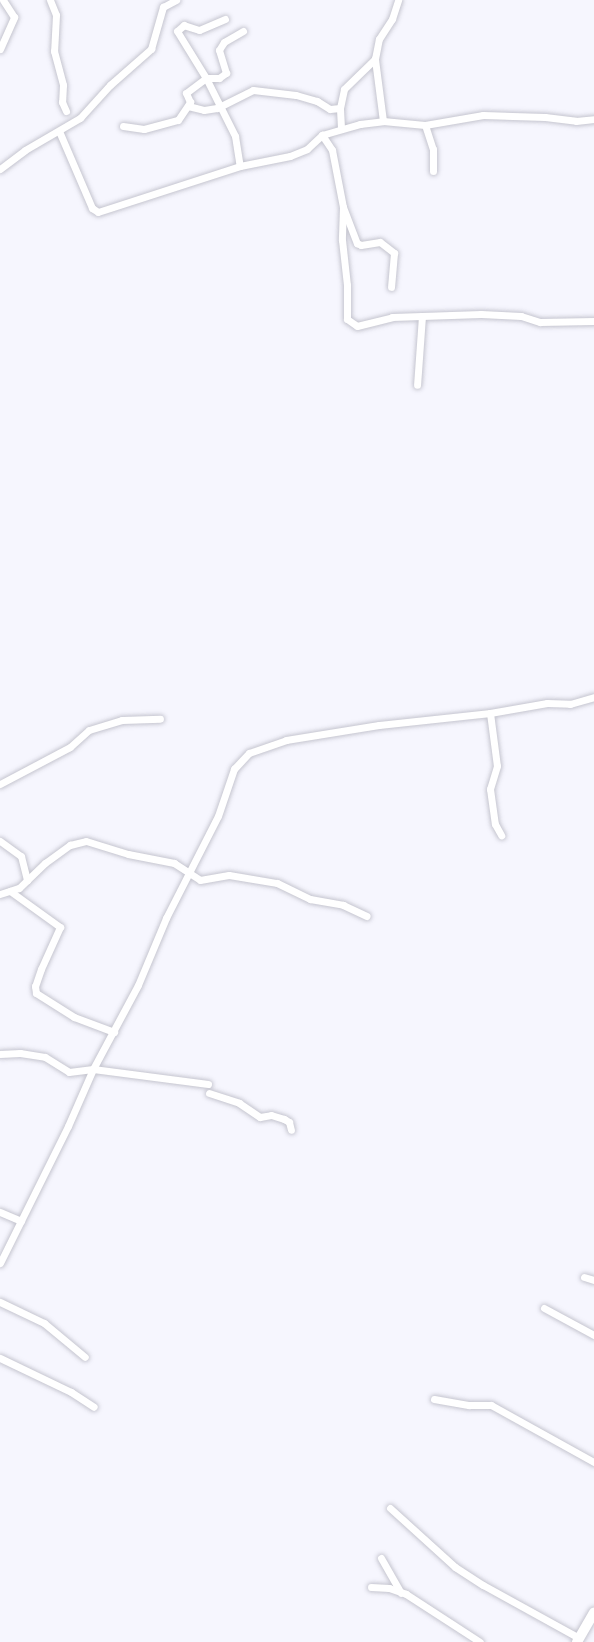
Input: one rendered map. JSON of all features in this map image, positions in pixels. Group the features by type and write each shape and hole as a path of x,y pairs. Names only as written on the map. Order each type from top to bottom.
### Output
{"street":[{"path":"0,49 14,17 3,0"},
{"path":"50,0 56,15 54,51 63,85 62,102 66,111"},
{"path":"0,169 25,150 80,118 110,85 152,49 162,4 176,0"},
{"path":"383,121 375,59 379,39 392,19 398,0"},
{"path":"225,19 199,30 184,25 177,32 206,78 235,136 240,166"},
{"path":"123,126 144,129 178,120 190,102 186,93 206,78 219,78 226,73 219,50 224,42 243,31"},
{"path":"341,128 340,108 344,89 375,59"},
{"path":"188,106 204,110 219,107 253,90 296,95 317,101 330,109 340,108"},
{"path":"59,131 92,208 98,212 240,166 299,153 322,135 341,128 383,121 425,125 483,115 545,117 576,121 594,119"},
{"path":"425,125 433,149 433,171"},
{"path":"322,135 334,157 343,207 357,243 361,245 380,242 394,253 391,287"},
{"path":"343,207 342,240 347,285 347,319 357,326 392,317 481,314 521,316 540,322 594,321"},
{"path":"417,386 422,316"},
{"path":"0,1263 93,1069 138,985 189,872 218,816 234,769 249,753 286,741 379,725 490,713 547,703 570,704 594,698"},
{"path":"490,713 497,766 490,789 495,824 501,835"},
{"path":"0,784 70,747 90,730 122,720 160,719"},
{"path":"0,894 19,888 45,862 70,845 86,841 128,854 174,863 200,880 229,875 277,882 310,899 343,905 367,916"},
{"path":"0,842 21,856 27,880"},
{"path":"10,891 60,927 41,969 35,986 36,993 75,1017 114,1032"},
{"path":"0,1054 20,1053 45,1057 69,1072 93,1069 208,1084"},
{"path":"209,1093 239,1103 260,1116 271,1115 284,1119 289,1122 291,1130"},
{"path":"0,1212 21,1221"},
{"path":"584,1277 594,1280"},
{"path":"0,1302 44,1323 85,1357"},
{"path":"544,1308 594,1335"},
{"path":"0,1358 71,1392 94,1407"},
{"path":"434,1399 469,1405 491,1405 594,1462"},
{"path":"390,1508 455,1567 578,1640 594,1613"},
{"path":"381,1558 401,1593"},
{"path":"371,1587 401,1593 480,1642"}]}
